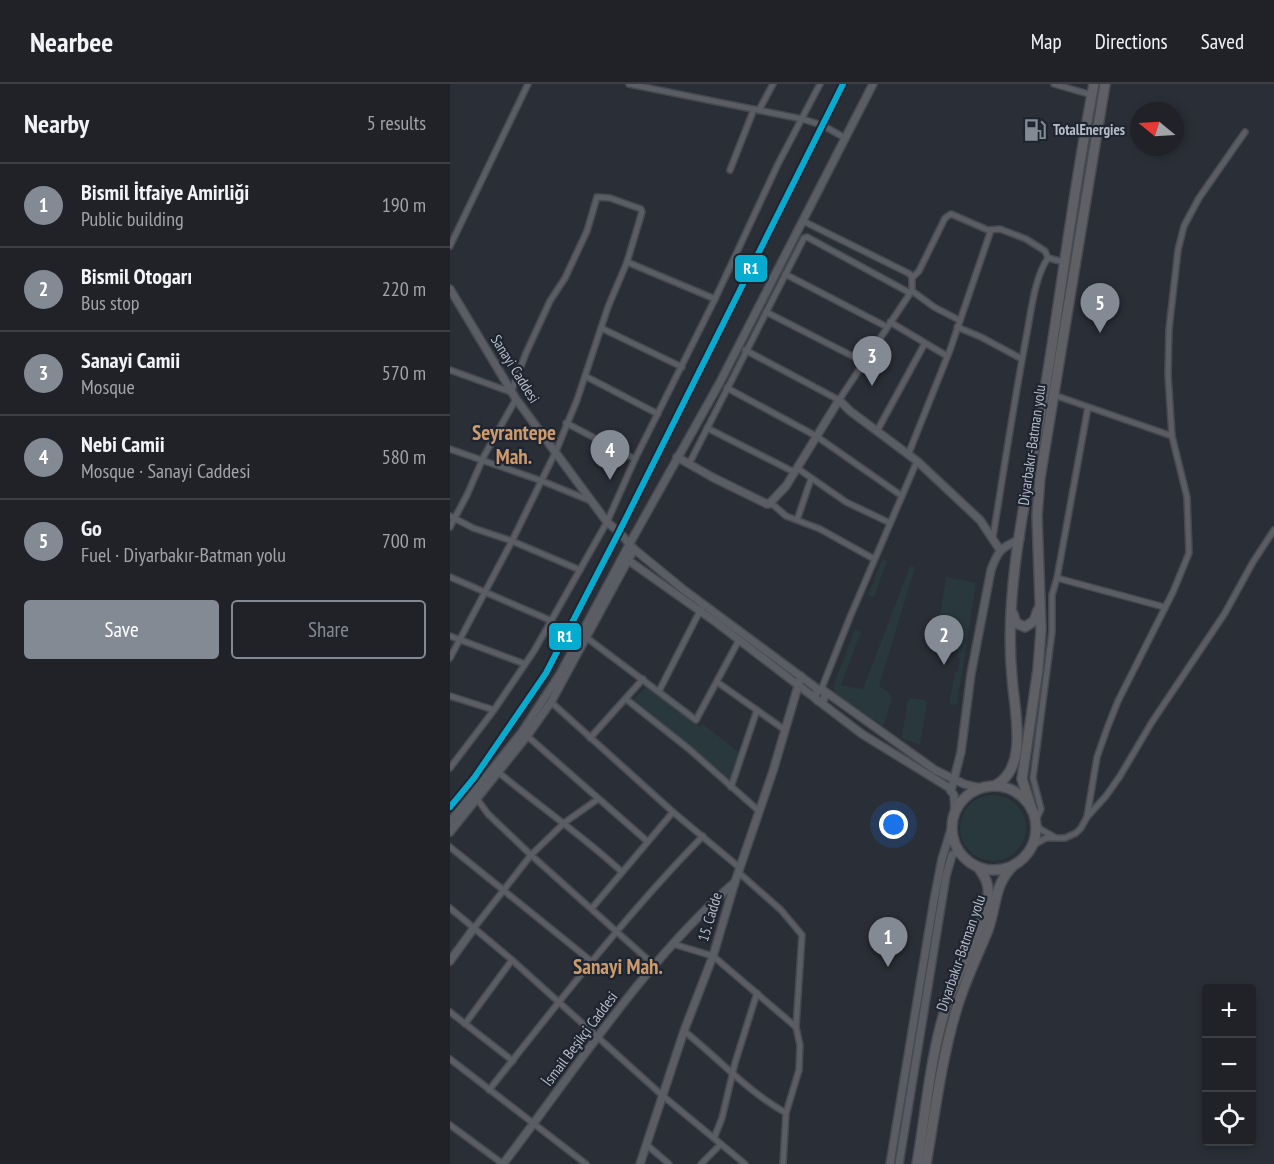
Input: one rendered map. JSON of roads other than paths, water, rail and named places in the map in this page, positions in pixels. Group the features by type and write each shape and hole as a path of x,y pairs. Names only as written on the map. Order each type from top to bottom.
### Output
{"highway":[{"name":"Diyarbakır-Batman yolu","path":"994,786 1008,777 1017,745 1010,645 1012,605 1020,539 1094,84"},
{"name":"Diyarbakır-Batman yolu","path":"1032,810 1022,779 1038,669 1041,630 1037,516 1039,495 1105,84"},
{"path":"1012,605 1016,623 1025,627 1034,621 1040,598"},
{"path":"994,786 1005,787 1016,792 1032,810 1035,822 1032,846 1025,856 1015,864 997,869 978,867 967,860 959,851 952,826 961,802 970,793 994,786"},
{"name":"Diyarbakır-Batman yolu","path":"926,1164 947,1045 956,1010 969,972 988,930 1001,880 1015,864"},
{"name":"Diyarbakır-Batman yolu","path":"917,1164 942,1021 960,970 977,934 986,904 989,889 978,867"}],"street":[{"path":"450,246 528,84"},
{"path":"629,84 802,119 822,125 845,138"},
{"path":"730,170 757,110 773,84"},
{"path":"451,764 494,710 525,664 552,621 607,522 635,459 715,299 778,164 820,84"},
{"path":"450,832 525,734 560,674 632,546 677,457 739,346 873,84"},
{"path":"1054,84 1092,95"},
{"path":"1087,817 1097,757 1108,726 1173,592 1189,553 1187,497 1172,436 1167,375 1169,329 1178,250 1184,226 1199,198 1245,132"},
{"path":"450,527 513,395 526,353 550,301 565,278 587,231 597,197 610,198 641,209 627,262 556,451 512,541 450,658"},
{"path":"912,278 920,271 947,216 952,214 991,230 1000,229 1026,239 1045,251 1048,258"},
{"path":"771,503 786,486 839,400 911,292 910,274 802,221"},
{"path":"909,455 947,356 991,230"},
{"path":"689,464 803,238 807,237 959,320"},
{"path":"1048,258 1064,262"},
{"path":"993,537 1033,302 1043,267 1048,258"},
{"path":"627,262 715,299"},
{"path":"785,274 947,356"},
{"name":"Sanayi Caddesi","path":"451,292 513,395 607,522 701,608"},
{"path":"766,312 864,362"},
{"path":"957,327 1022,359"},
{"path":"601,328 682,367"},
{"path":"877,431 925,343"},
{"path":"739,346 839,400 850,411 917,461 980,520 1000,550"},
{"path":"450,370 513,395"},
{"path":"585,376 658,414"},
{"path":"727,388 816,436 902,496"},
{"path":"1054,395 1172,436"},
{"path":"1056,838 1035,822 1041,809 1033,778 1052,632 1052,595 1088,406"},
{"path":"566,423 635,459"},
{"path":"707,428 796,470 846,502 890,523"},
{"path":"450,449 593,501"},
{"path":"677,457 767,504 771,503 783,514 820,529 874,559"},
{"path":"822,691 874,559 917,461"},
{"path":"797,520 811,479"},
{"path":"453,518 580,570"},
{"path":"1032,846 1046,838 1065,838 1076,833 1106,796 1152,722 1226,613 1253,562 1274,530"},
{"path":"951,791 961,752 971,674 991,570 996,554 1020,539"},
{"path":"625,558 801,676 935,770 955,780 981,788"},
{"path":"450,822 551,702 588,638 625,558"},
{"path":"450,577 552,621"},
{"path":"1057,578 1164,608"},
{"path":"701,608 862,734 951,791 954,795 955,813"},
{"path":"659,691 701,608"},
{"path":"450,636 525,664"},
{"path":"588,638 696,720 739,640"},
{"name":"15. Cadde","path":"640,1164 684,1031 713,956 801,676"},
{"path":"590,738 643,679"},
{"path":"717,682 784,730"},
{"path":"817,700 815,692 822,691"},
{"path":"450,696 494,710"},
{"path":"626,699 759,811"},
{"path":"551,702 673,812 703,836 781,910 802,935 796,1027 800,1045 799,1070 786,1113 783,1164"},
{"path":"731,787 757,710"},
{"path":"525,734 647,841"},
{"path":"498,772 622,872"},
{"path":"477,799 488,814 531,855 655,966"},
{"path":"450,961 531,855 564,823 598,799"},
{"path":"592,908 673,812"},
{"path":"890,1164 934,900 952,826"},
{"path":"489,1090 616,930 658,881 703,836"},
{"path":"450,847 591,961"},
{"path":"899,1164 946,876 952,855 959,851"},
{"name":"İsmail Beşikçi Caddesi","path":"503,1164 622,1005 702,911 735,882"},
{"path":"450,908 512,960 663,1096 745,1164"},
{"path":"673,944 713,956 796,1027"},
{"path":"465,1023 512,960"},
{"path":"714,1138 722,1118 757,993"},
{"path":"450,1012 513,1061"},
{"path":"684,1031 764,1101 786,1113"},
{"path":"450,1059 586,1164"},
{"path":"450,1125 503,1164"},
{"path":"701,1164 721,1144"},
{"path":"647,1145 669,1164"}],"place":[{"name":"TotalEnergies","path":"1035,130"},
{"name":"Go","path":"1100,333"},
{"name":"Sanayi Camii","path":"872,386"},
{"name":"Nebi Camii","path":"610,480"},
{"name":"Bismil Otogarı","path":"944,665"},
{"name":"Bismil İtfaiye Amirliği","path":"888,967"}],"district":[{"name":"Seyrantepe Mah.","path":"514,445"},
{"name":"Sanayi Mah.","path":"618,967"}]}
